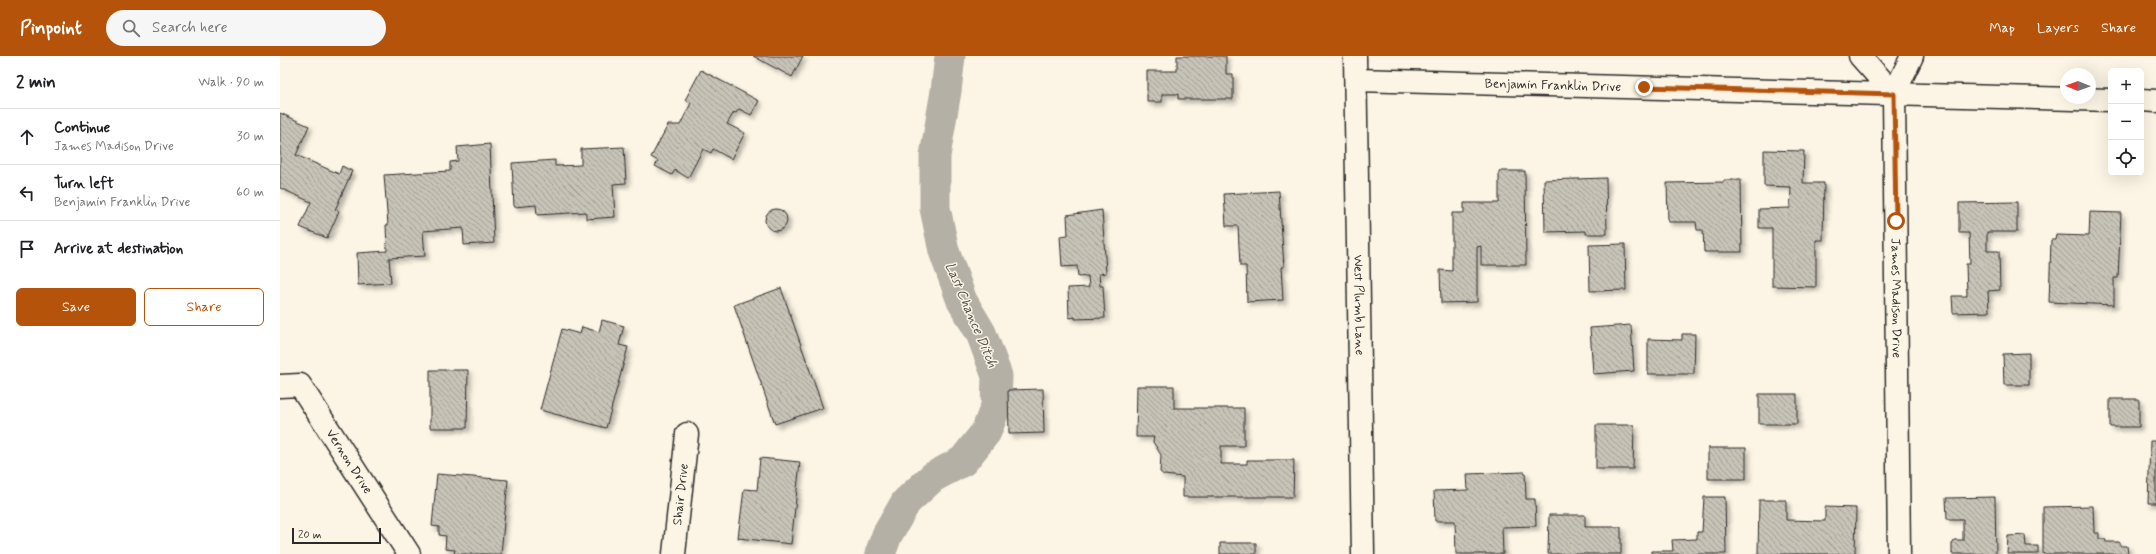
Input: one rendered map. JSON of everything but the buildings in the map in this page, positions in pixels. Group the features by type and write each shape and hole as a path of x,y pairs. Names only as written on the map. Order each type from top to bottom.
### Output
{"street":[{"name":"West Plumb Lane","path":"1355,56 1363,554"},
{"path":"1860,56 1894,94 1912,56"},
{"name":"Benjamin Franklin Drive","path":"1356,80 2108,100"},
{"name":"James Madison Drive","path":"1894,94 1900,554"},
{"path":"2144,100 2156,101"},
{"name":"Vernon Drive","path":"280,386 300,386 409,554"},
{"name":"Shair Drive","path":"674,554 687,434"}],"waterway":[{"name":"Last Chance Ditch","path":"880,554 887,535 906,502 933,477 963,461 986,432 996,406 997,376 981,333 962,301 944,251 935,208 935,156 946,91 950,56"}],"route":[{"path":"1644,87 1894,94 1896,221"}]}
